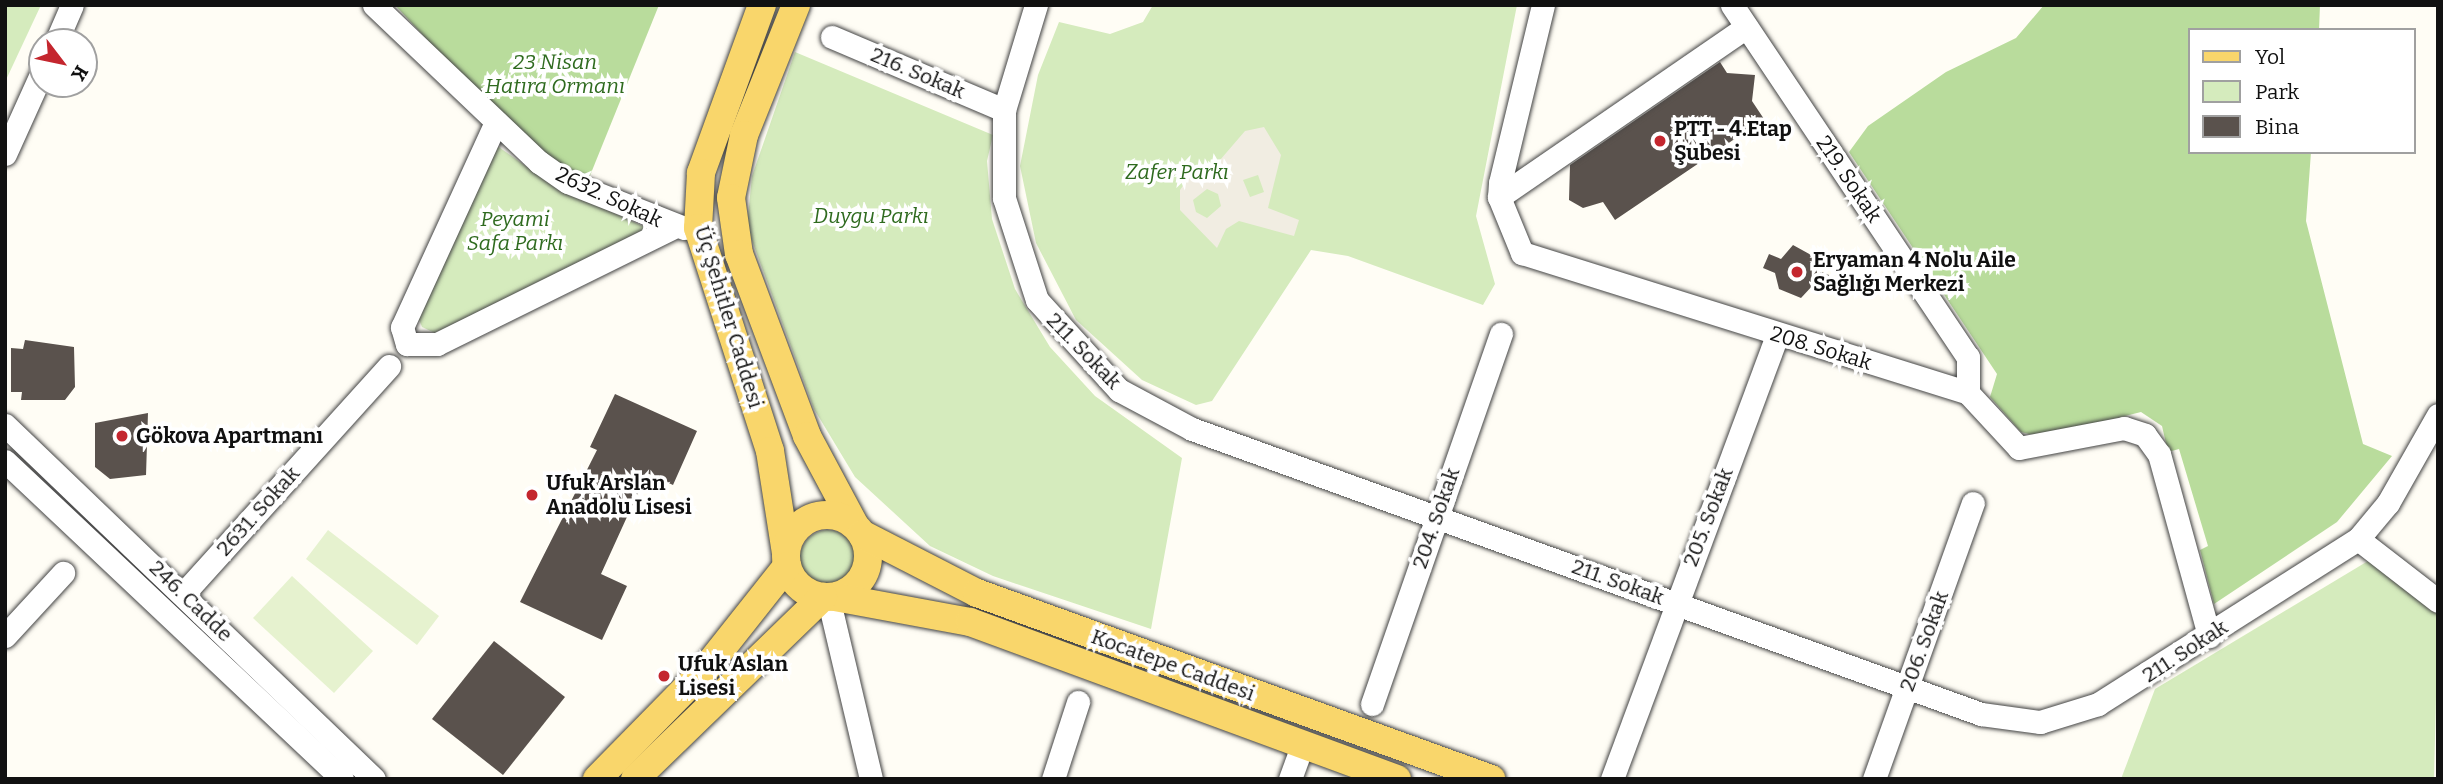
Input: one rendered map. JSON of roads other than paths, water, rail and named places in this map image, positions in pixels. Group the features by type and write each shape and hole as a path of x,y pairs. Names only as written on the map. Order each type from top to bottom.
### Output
{"main road":[{"name":"Üç Şehitler Caddesi","path":"762,5 701,173 685,228 770,451 786,560"},
{"name":"Üç Şehitler Caddesi","path":"796,5 744,135 731,198 740,254 807,436 858,529"},
{"path":"597,779 707,667 786,560 805,521 830,514 858,529 865,572 829,597 635,779"},
{"name":"Kocatepe Caddesi","path":"858,529 977,593 1491,779"},
{"path":"786,560 800,587 829,597"},
{"name":"Kocatepe Caddesi","path":"829,597 970,622 1397,779"}],"street":[{"path":"62,28 72,5"},
{"name":"2632. Sokak","path":"374,5 496,122 568,182 685,228"},
{"name":"211. Sokak","path":"1036,5 1004,110 1004,198 1037,300 1119,390 1192,429 1981,714 2040,722 2098,704 2358,539 2389,503 2438,415"},
{"path":"1499,197 1543,5"},
{"name":"219. Sokak","path":"1732,5 1968,357 1968,393"},
{"path":"1499,197 1746,27"},
{"name":"216. Sokak","path":"832,37 1004,110"},
{"path":"5,154 30,98"},
{"path":"496,122 402,327 408,344 437,344 685,228"},
{"name":"208. Sokak","path":"1499,197 1522,253 1968,393"},
{"name":"204. Sokak","path":"1372,704 1501,334"},
{"name":"205. Sokak","path":"1612,779 1777,335"},
{"name":"2631. Sokak","path":"184,593 389,366"},
{"path":"1968,393 2019,448 2123,428 2153,443 2209,636"},
{"name":"246. Cadde","path":"5,425 184,593 374,779"},
{"name":"246. Cadde","path":"5,461 342,779"},
{"name":"206. Sokak","path":"1874,779 1973,503"},
{"path":"2358,539 2438,601"},
{"path":"5,636 63,573"},
{"path":"829,597 871,779"},
{"path":"1053,779 1078,702"},
{"path":"1290,779 1303,744"}],"place":[{"name":"PTT - 4.Etap Şubesi","path":"1660,141"},
{"name":"Eryaman 4 Nolu Aile Sağlığı Merkezi","path":"1797,272"},
{"name":"Gökova Apartmanı","path":"122,436"},
{"name":"Ufuk Arslan Anadolu Lisesi","path":"532,495"},
{"name":"Ufuk Aslan Lisesi","path":"664,676"}],"park label":[{"name":"23 Nisan Hatıra Ormanı","path":"555,74"},
{"name":"Zafer Parkı","path":"1177,172"},
{"name":"Duygu Parkı","path":"871,216"},
{"name":"Peyami Safa Parkı","path":"515,231"}]}
